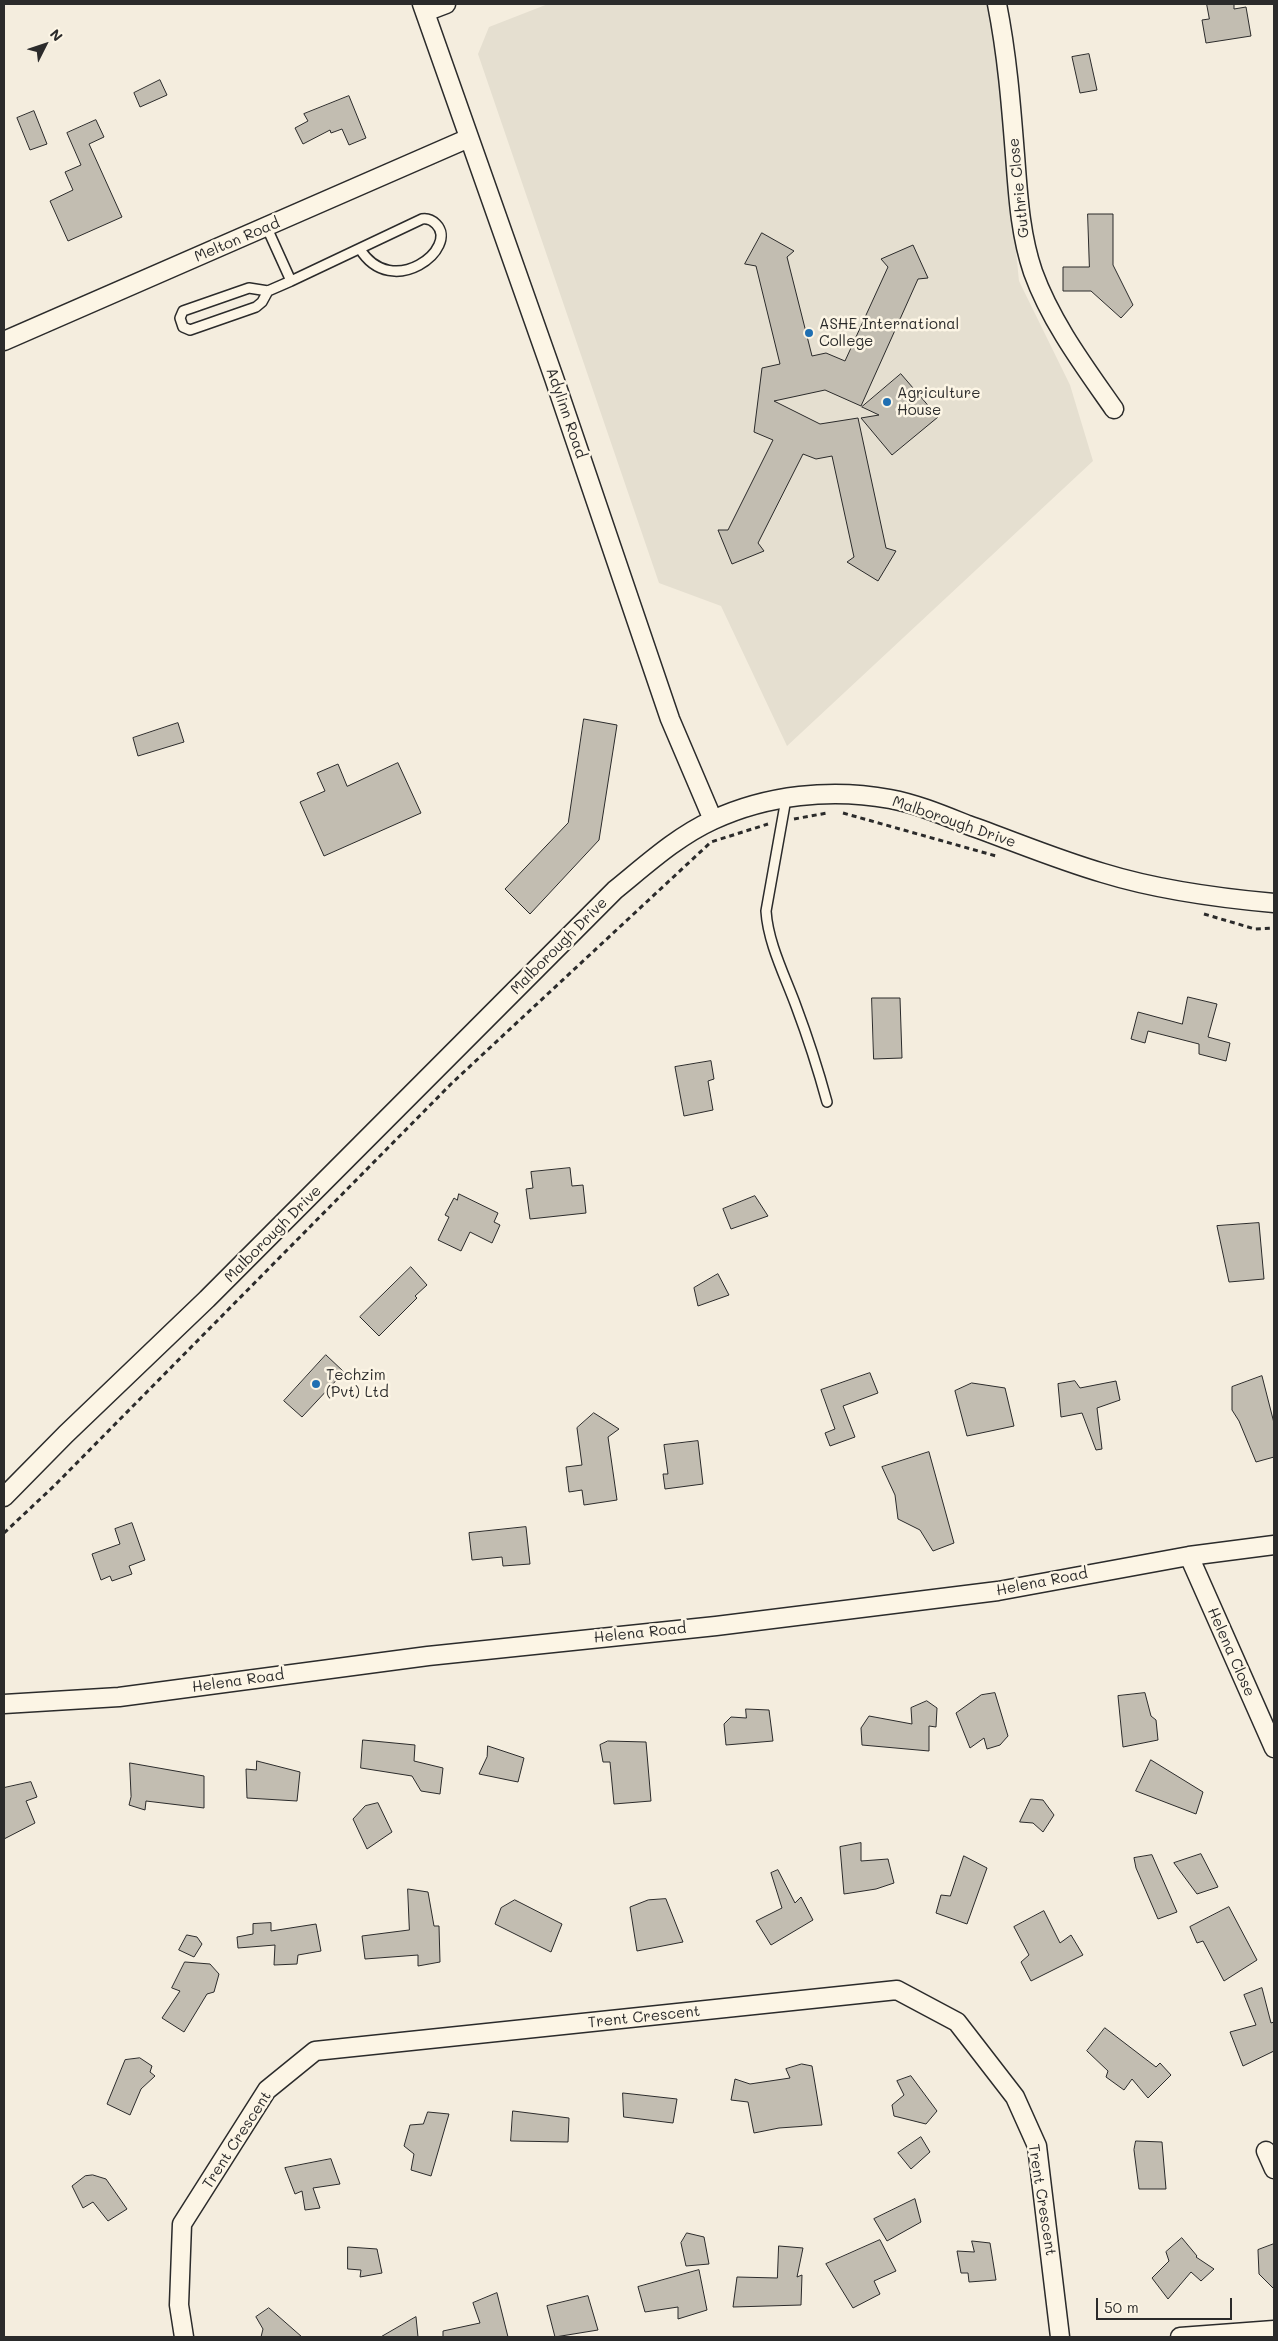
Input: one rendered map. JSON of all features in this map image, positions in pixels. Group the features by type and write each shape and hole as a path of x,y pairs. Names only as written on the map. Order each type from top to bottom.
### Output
{"street":[{"path":"423,8 446,4"},
{"name":"Guthrie Close","path":"998,4 1007,65 1024,240 1033,272 1068,342 1114,409"},
{"name":"Adylinn Road","path":"423,8 554,378 673,725 713,820"},
{"name":"Melton Road","path":"4,341 267,228 469,138"},
{"name":"Malborough Drive","path":"4,1497 234,1272 614,890 686,834 713,820 741,809 786,799 839,792 890,799 921,807 1104,874 1154,886 1274,903"},
{"name":"Helena Road","path":"4,1704 119,1697 428,1656 716,1626 988,1592 1188,1556 1274,1545"},
{"name":"Helena Close","path":"1188,1556 1274,1748"},
{"name":"Trent Crescent","path":"184,2337 180,2305 182,2224 267,2090 315,2052 897,1990 957,2022 1015,2097 1037,2146 1060,2337"},
{"path":"1266,2151 1274,2169"},
{"path":"1180,2337 1274,2330"}],"lane":[{"path":"268,291 262,302 256,307 190,330 183,327 180,318 183,312 249,288 268,291 291,282 360,248 422,219 433,221 439,227 441,235 434,253 410,270 400,272 372,263 360,248"},
{"path":"267,228 291,282"},
{"path":"786,799 766,911 768,927 810,1041 827,1102"}],"path":[{"path":"837,811 998,856"},
{"path":"4,1533 61,1479 452,1083 711,842 765,824 828,813"},
{"path":"1198,913 1255,929 1274,928"}],"shaded area":[{"name":"ASHE International College","path":"548,4 991,4 1019,281 1070,385 1093,461 787,746 721,606 659,583 478,54 489,27"}],"building":[{"path":"1207,4 1234,4 1234,9 1246,7 1251,36 1206,43 1202,20 1209,19"},
{"path":"1089,54 1097,90 1080,93 1072,57"},
{"path":"160,80 167,95 140,107 134,93"},
{"path":"349,96 366,138 349,145 342,129 331,133 330,130 303,144 295,128 308,121 304,114"},
{"path":"34,111 47,144 30,150 17,118"},
{"path":"96,120 104,137 89,144 122,217 68,241 50,201 73,190 65,172 81,165 67,133"},
{"path":"1088,214 1113,214 1113,265 1133,305 1121,318 1091,291 1063,291 1063,267 1089,267"},
{"path":"762,233 794,251 787,257 812,356 826,353 845,361 888,267 881,259 913,245 928,278 918,279 861,406 825,390 774,401 820,424 858,418 886,548 896,551 878,581 847,562 854,557 832,456 816,459 803,454 758,543 764,551 732,564 718,530 728,530 773,440 754,432 762,368 780,364 756,266 745,264"},
{"path":"901,374 938,417 892,455 861,418 879,415 862,407"},
{"path":"584,719 617,725 599,840 530,914 505,889 568,823"},
{"path":"178,723 184,742 138,756 133,738"},
{"path":"398,763 421,813 324,856 300,802 325,791 317,773 338,764 347,786"},
{"path":"1188,997 1217,1004 1208,1037 1230,1043 1226,1061 1199,1054 1199,1044 1148,1031 1145,1043 1131,1039 1138,1012 1182,1024"},
{"path":"872,998 900,998 902,1058 874,1059"},
{"path":"711,1061 714,1079 708,1081 713,1110 684,1116 675,1067"},
{"path":"570,1168 572,1186 583,1185 586,1213 530,1219 526,1189 533,1188 531,1172"},
{"path":"459,1194 498,1213 494,1222 500,1225 492,1243 470,1232 461,1251 438,1240 449,1217 445,1215 454,1198 457,1200"},
{"path":"755,1196 768,1216 731,1229 723,1209"},
{"path":"1259,1223 1264,1279 1229,1282 1217,1226"},
{"path":"411,1267 427,1285 415,1296 417,1298 379,1336 360,1317"},
{"path":"718,1274 729,1295 698,1306 694,1288"},
{"path":"326,1355 344,1372 302,1417 284,1401"},
{"path":"870,1373 878,1393 843,1406 855,1437 830,1446 825,1433 835,1429 821,1390"},
{"path":"1262,1376 1274,1423 1274,1457 1256,1462 1239,1421 1232,1410 1232,1387"},
{"path":"1075,1381 1080,1388 1116,1381 1120,1400 1097,1408 1102,1449 1096,1450 1082,1413 1061,1417 1058,1384"},
{"path":"972,1383 1005,1388 1014,1426 967,1436 955,1391"},
{"path":"594,1413 619,1429 608,1437 617,1500 584,1505 582,1490 569,1492 566,1467 582,1465 577,1428"},
{"path":"698,1441 703,1484 665,1489 663,1474 668,1474 664,1445"},
{"path":"929,1452 954,1543 933,1551 920,1530 898,1519 895,1495 882,1467"},
{"path":"132,1523 145,1560 129,1566 132,1574 112,1581 110,1576 101,1580 92,1554 120,1544 115,1529"},
{"path":"526,1527 530,1564 503,1566 502,1557 472,1560 469,1533"},
{"path":"995,1693 1008,1736 1000,1745 987,1749 984,1738 970,1748 956,1713 981,1695"},
{"path":"1145,1693 1151,1716 1156,1720 1158,1740 1123,1747 1118,1696"},
{"path":"927,1701 937,1708 936,1727 929,1726 929,1751 862,1745 861,1728 869,1716 912,1724 911,1708"},
{"path":"746,1709 769,1710 773,1741 726,1745 724,1724 731,1717 746,1718"},
{"path":"363,1740 415,1745 414,1761 443,1768 440,1794 421,1791 412,1776 361,1768"},
{"path":"608,1741 646,1742 651,1801 614,1804 610,1762 603,1762 600,1745"},
{"path":"488,1746 524,1758 518,1782 479,1774 487,1757"},
{"path":"1151,1760 1203,1792 1196,1814 1136,1791"},
{"path":"257,1761 300,1772 297,1801 247,1798 246,1769 256,1770"},
{"path":"130,1763 204,1776 204,1808 146,1801 145,1810 129,1805 131,1797"},
{"path":"31,1782 37,1797 26,1801 35,1823 4,1839 4,1788"},
{"path":"1031,1799 1043,1800 1054,1815 1043,1832 1033,1823 1020,1822"},
{"path":"378,1803 392,1832 367,1849 353,1819 365,1806"},
{"path":"861,1843 861,1861 888,1859 894,1883 876,1889 844,1894 840,1847"},
{"path":"1201,1854 1218,1887 1197,1894 1174,1863"},
{"path":"1152,1855 1177,1912 1158,1919 1136,1868 1134,1858"},
{"path":"964,1856 987,1868 967,1924 936,1913 941,1895 950,1896"},
{"path":"778,1870 795,1903 801,1897 813,1920 771,1945 756,1921 782,1908 771,1873"},
{"path":"408,1889 428,1892 434,1926 439,1926 440,1962 418,1966 418,1955 365,1959 362,1936 409,1930"},
{"path":"666,1899 683,1942 637,1951 630,1907 648,1900"},
{"path":"515,1900 562,1924 551,1952 495,1924 501,1908"},
{"path":"1229,1907 1257,1960 1224,1981 1203,1941 1197,1943 1190,1927"},
{"path":"1044,1911 1060,1943 1071,1935 1083,1955 1031,1981 1021,1962 1029,1955 1014,1927"},
{"path":"271,1923 271,1931 316,1924 321,1951 298,1955 297,1964 274,1965 275,1945 238,1948 237,1937 253,1934 253,1924"},
{"path":"187,1935 197,1937 202,1944 194,1957 179,1950"},
{"path":"185,1962 210,1964 219,1974 214,1992 207,1994 184,2032 162,2018 180,1991 172,1988"},
{"path":"1262,1988 1271,2023 1274,2022 1274,2051 1243,2066 1230,2032 1256,2025 1244,1995"},
{"path":"1105,2028 1156,2067 1160,2063 1171,2075 1148,2098 1132,2079 1124,2090 1106,2077 1108,2071 1087,2051"},
{"path":"140,2058 152,2066 150,2072 155,2076 141,2089 130,2115 107,2104 125,2060"},
{"path":"802,2064 812,2066 822,2125 779,2128 754,2133 748,2102 731,2100 735,2079 750,2084 790,2078 786,2069"},
{"path":"911,2076 937,2111 926,2124 894,2116 892,2105 904,2095 897,2081"},
{"path":"623,2093 677,2099 673,2123 624,2117"},
{"path":"513,2111 569,2118 568,2142 511,2141"},
{"path":"428,2112 449,2114 431,2176 411,2170 414,2154 404,2146 410,2125 423,2124"},
{"path":"921,2137 930,2152 911,2169 898,2153"},
{"path":"1136,2141 1162,2142 1166,2189 1139,2189 1134,2150"},
{"path":"331,2159 340,2184 313,2188 320,2208 305,2210 302,2191 295,2194 285,2168"},
{"path":"93,2175 106,2179 127,2209 108,2221 93,2202 83,2208 72,2186 85,2176"},
{"path":"915,2199 921,2222 887,2241 874,2219"},
{"path":"687,2233 704,2237 709,2264 686,2266 681,2243"},
{"path":"1182,2238 1196,2257 1214,2269 1201,2281 1191,2272 1168,2299 1152,2278 1169,2261 1166,2252"},
{"path":"880,2240 896,2271 874,2281 880,2294 853,2308 826,2264"},
{"path":"972,2241 990,2243 996,2280 969,2282 968,2273 961,2273 957,2251 974,2252"},
{"path":"1274,2244 1274,2289 1259,2274 1258,2250"},
{"path":"779,2246 803,2248 797,2277 802,2275 801,2305 733,2307 737,2277 777,2278"},
{"path":"348,2247 377,2249 382,2273 360,2277 361,2270 348,2269"},
{"path":"699,2270 707,2310 678,2319 678,2307 645,2312 638,2287"},
{"path":"497,2293 508,2337 443,2337 443,2331 480,2323 473,2303"},
{"path":"588,2296 598,2330 555,2337 547,2306"},
{"path":"269,2308 302,2337 261,2337 263,2329 256,2317"},
{"path":"416,2317 418,2337 381,2337"}],"place":[{"name":"ASHE International College","path":"809,333"},
{"name":"Agriculture House","path":"887,402"},
{"name":"Techzim (Pvt) Ltd","path":"316,1384"}]}
